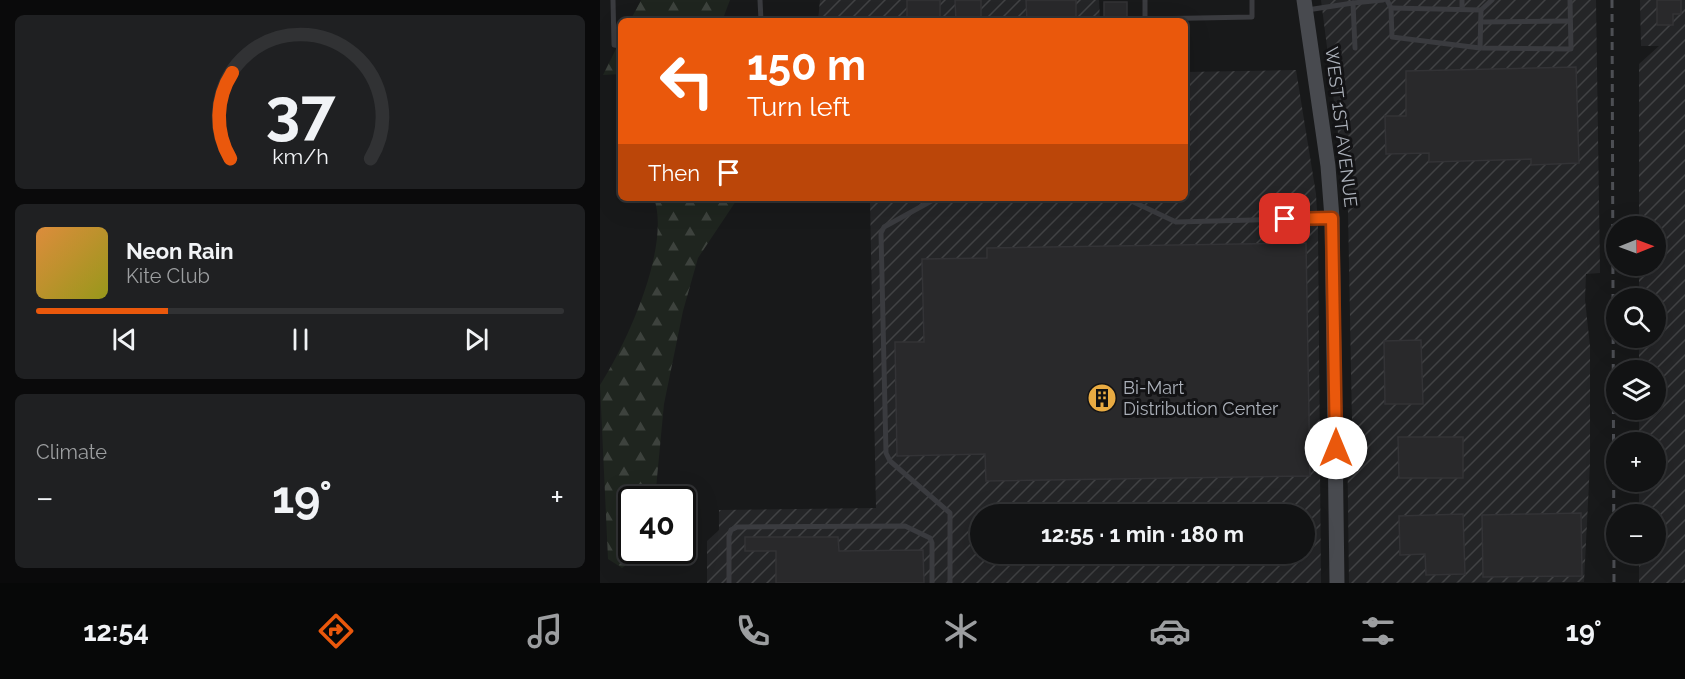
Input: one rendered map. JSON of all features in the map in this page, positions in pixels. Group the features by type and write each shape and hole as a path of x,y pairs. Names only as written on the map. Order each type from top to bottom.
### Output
{"street":[{"name":"WEST 1ST AVENUE","path":"1305,5 1328,166 1332,218 1337,583"}],"lane":[{"path":"613,0 614,45 618,46"},
{"path":"760,0 761,18"},
{"path":"1145,0 1145,18"},
{"path":"1188,19 1252,17 1252,0"},
{"path":"1305,5 1385,0 1391,8 1392,37 1480,48 1571,49 1570,0"},
{"path":"1413,0 1413,8"},
{"path":"1462,0 1462,9"},
{"path":"1391,8 1481,10 1492,0"},
{"path":"1353,3 1355,48"},
{"path":"1480,48 1481,10"},
{"path":"1481,22 1570,21"},
{"path":"931,201 884,227 881,233 886,453 890,461 950,513 950,583"},
{"path":"1131,201 1176,222 1332,218"},
{"path":"729,583 729,536 731,530 737,527 905,526 930,538 932,583"}],"shaded area":[{"path":"820,0 1099,0 1100,18 818,18"},
{"path":"1321,0 1596,0 1600,273 1586,274 1585,300 1590,346 1590,463 1584,582 1349,583 1347,422 1352,421 1348,212"},
{"path":"1640,0 1685,0 1685,583 1639,583 1639,564 1666,564 1666,504 1639,504 1639,492 1666,492 1666,432 1639,432 1639,420 1666,420 1666,360 1639,360 1639,348 1666,348 1666,288 1639,288 1639,276 1666,276 1666,216 1639,216 1639,64 1659,46 1641,46"},
{"path":"1296,70 1316,194 1318,229 1321,583 707,583 707,541 719,530 719,510 876,508 870,201 1188,201 1188,72"}],"green space":[{"path":"641,0 730,0 723,18 632,18"},
{"path":"618,45 618,74 603,75"},
{"path":"655,201 736,201 698,258 683,311 664,404 656,486 618,486 618,564 628,564 622,568 608,559 600,385 622,345 644,294 657,242 658,218"}],"building":[{"path":"907,0 940,0 940,18 907,18"},
{"path":"955,0 981,0 981,18 956,18"},
{"path":"1026,0 1076,0 1076,18 1027,18"},
{"path":"1657,0 1681,0 1681,14 1673,14 1673,25 1657,25"},
{"path":"1104,2 1127,2 1127,18 1104,18"},
{"path":"1576,67 1579,163 1531,165 1531,159 1429,162 1429,153 1386,154 1385,116 1406,116 1406,71"},
{"name":"Bi-Mart Distribution Center","path":"1306,243 1310,476 986,481 985,454 897,456 895,342 924,342 922,259 987,258 987,248"},
{"path":"1421,340 1423,404 1385,404 1384,341"},
{"path":"1398,437 1463,437 1463,478 1399,478"},
{"path":"1581,513 1582,576 1483,577 1482,515"},
{"path":"1463,514 1465,574 1426,575 1425,554 1400,555 1399,516"},
{"path":"745,537 838,537 839,551 923,550 924,583 776,583 776,551 745,551"}],"railway":[{"path":"1612,0 1614,583"}],"place":[{"name":"Bi-Mart Distribution Center","path":"1102,398"}],"route":[{"path":"1285,219 1332,218 1335,269 1336,448"}]}
